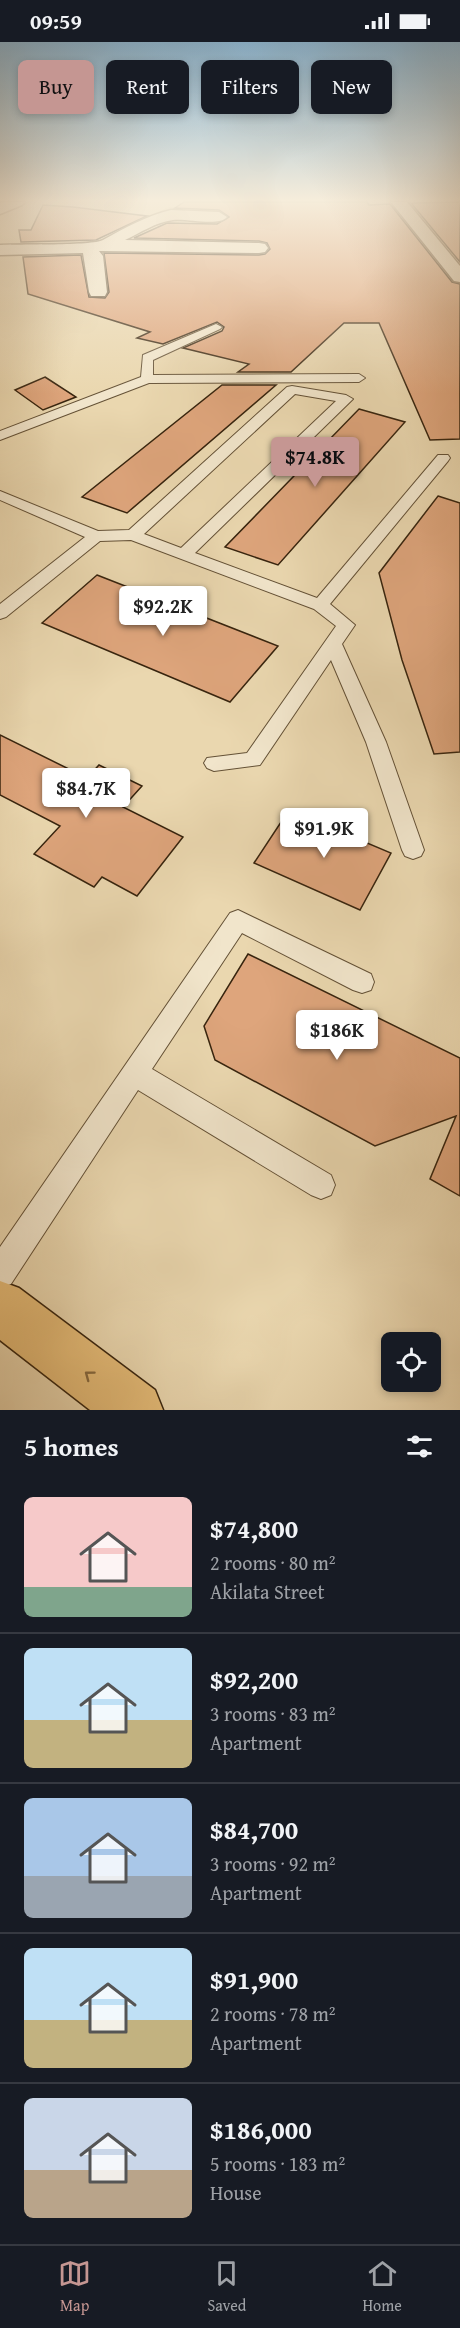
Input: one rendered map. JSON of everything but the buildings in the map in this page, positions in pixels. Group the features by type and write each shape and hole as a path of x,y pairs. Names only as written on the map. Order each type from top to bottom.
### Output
{"main road":[{"path":"0,1307 135,1410"}],"street":[{"path":"95,266 98,292"}],"lane":[{"path":"147,379 147,358 216,327"},
{"path":"0,436 147,379 359,378"},
{"path":"133,535 292,390 346,399 184,554"},
{"path":"320,605 443,458"},
{"path":"0,495 96,536 133,535 320,605 346,625 253,760 214,763"},
{"path":"0,614 96,536"},
{"path":"333,643 376,742 413,850"},
{"path":"0,1273 238,920 362,982"},
{"path":"134,1073 321,1185"}]}
